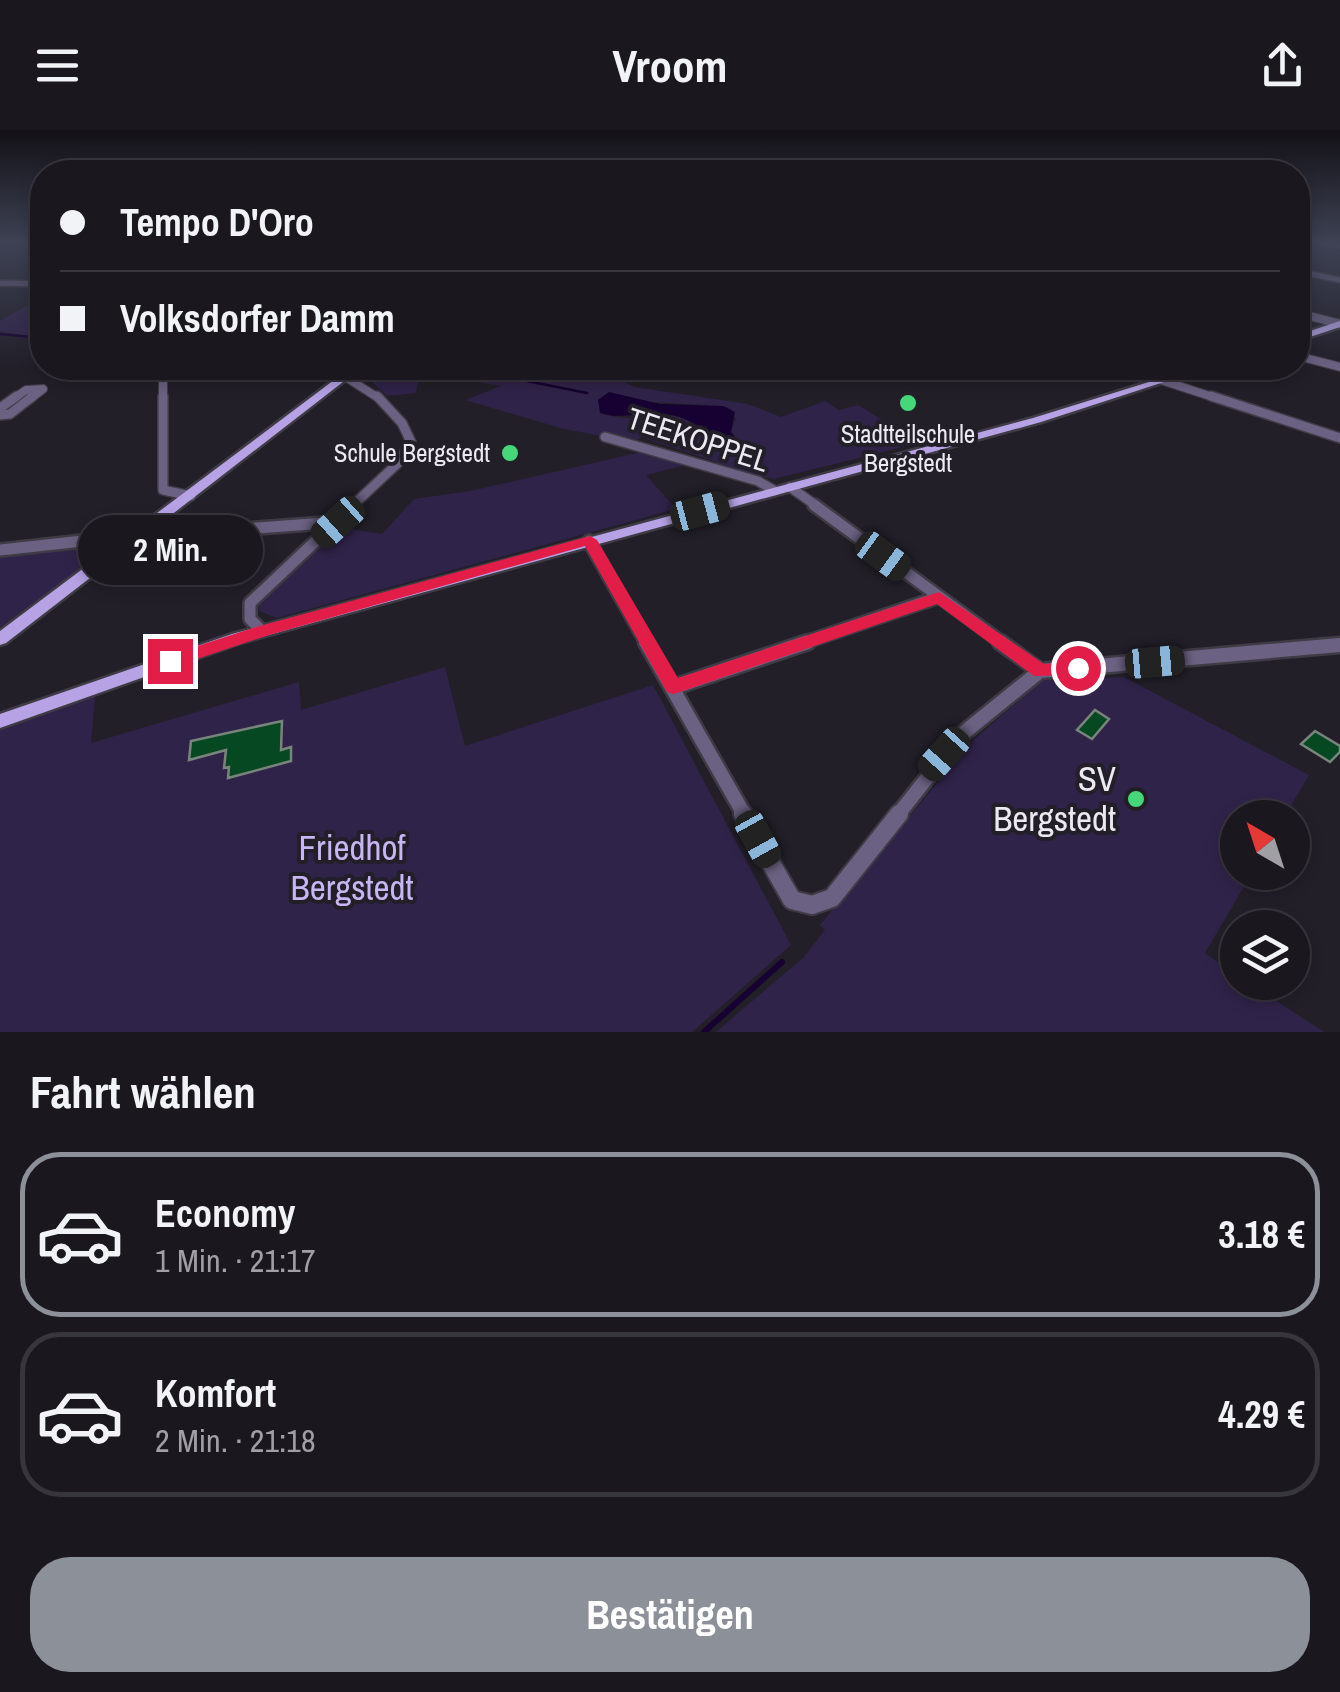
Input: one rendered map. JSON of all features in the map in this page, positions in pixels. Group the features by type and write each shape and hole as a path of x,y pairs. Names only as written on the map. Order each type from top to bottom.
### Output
{"main road":[{"path":"1310,334 1340,324"},
{"path":"0,638 143,533 339,380"},
{"path":"0,721 262,631 1164,380"}],"street":[{"path":"1310,316 1340,324"},
{"path":"1310,359 1340,367"},
{"path":"163,380 163,490 190,496"},
{"path":"262,631 250,619 250,603 397,464 412,442 410,432 390,410 355,380"},
{"path":"1158,380 1340,438"},
{"path":"0,428 4,412"},
{"name":"TEEKOPPEL","path":"605,437 782,489 1040,671"},
{"path":"143,533 165,535 338,522"},
{"path":"0,550 92,540 129,543"},
{"path":"590,540 792,900 805,906 818,906 832,898 961,736 1040,671 1340,645"},
{"path":"674,687 939,597"}],"green space":[{"path":"30,304 30,336 0,332 0,321"},
{"path":"370,380 438,380 418,381 416,393 387,396"},
{"path":"465,380 619,380 635,387 748,404 781,417 825,401 839,410 858,405 919,443 774,479 716,465 717,462 641,437 634,442 564,429 465,400 501,386","holes":["651,402 706,405 736,418 731,432 747,451 728,454 692,422 678,417 637,418 600,413"]},
{"path":"642,452 686,465 646,475 676,509 277,618 259,611 259,604 338,527 382,534 414,499 470,491"},
{"path":"110,547 0,627 0,552"},
{"name":"Friedhof Bergstedt","path":"445,667 465,746 653,685 791,945 692,1032 0,1032 0,729 95,695 91,743 299,682 301,710"},
{"path":"1046,677 1054,681 1124,677 1309,775 1294,800 1220,800 1220,890 1242,890 1230,910 1220,910 1220,927 1205,953 1220,963 1220,1000 1275,1000 1324,1032 716,1032 804,957 825,930 820,925 970,743"}],"shaded area":[{"path":"609,392 660,404 724,406 735,412 731,432 747,451 746,456 728,454 711,436 683,418 600,413 598,400"}],"building":[{"path":"1095,710 1109,719 1092,739 1077,730"},
{"path":"282,721 281,750 291,747 291,761 228,778 229,767 224,768 226,750 189,760 191,741"},
{"path":"1315,731 1340,746 1340,752 1330,762 1301,744"}],"waterway":[{"path":"0,334 30,337"},
{"path":"522,380 587,393"},
{"path":"704,1032 782,962"}],"place":[{"name":"Stadtteilschule Bergstedt","path":"908,403"},
{"name":"Schule Bergstedt","path":"510,453"},
{"name":"SV Bergstedt","path":"1136,799"}],"route":[{"path":"170,661 262,631 590,540 674,687 939,597 1040,671 1078,668"}]}
